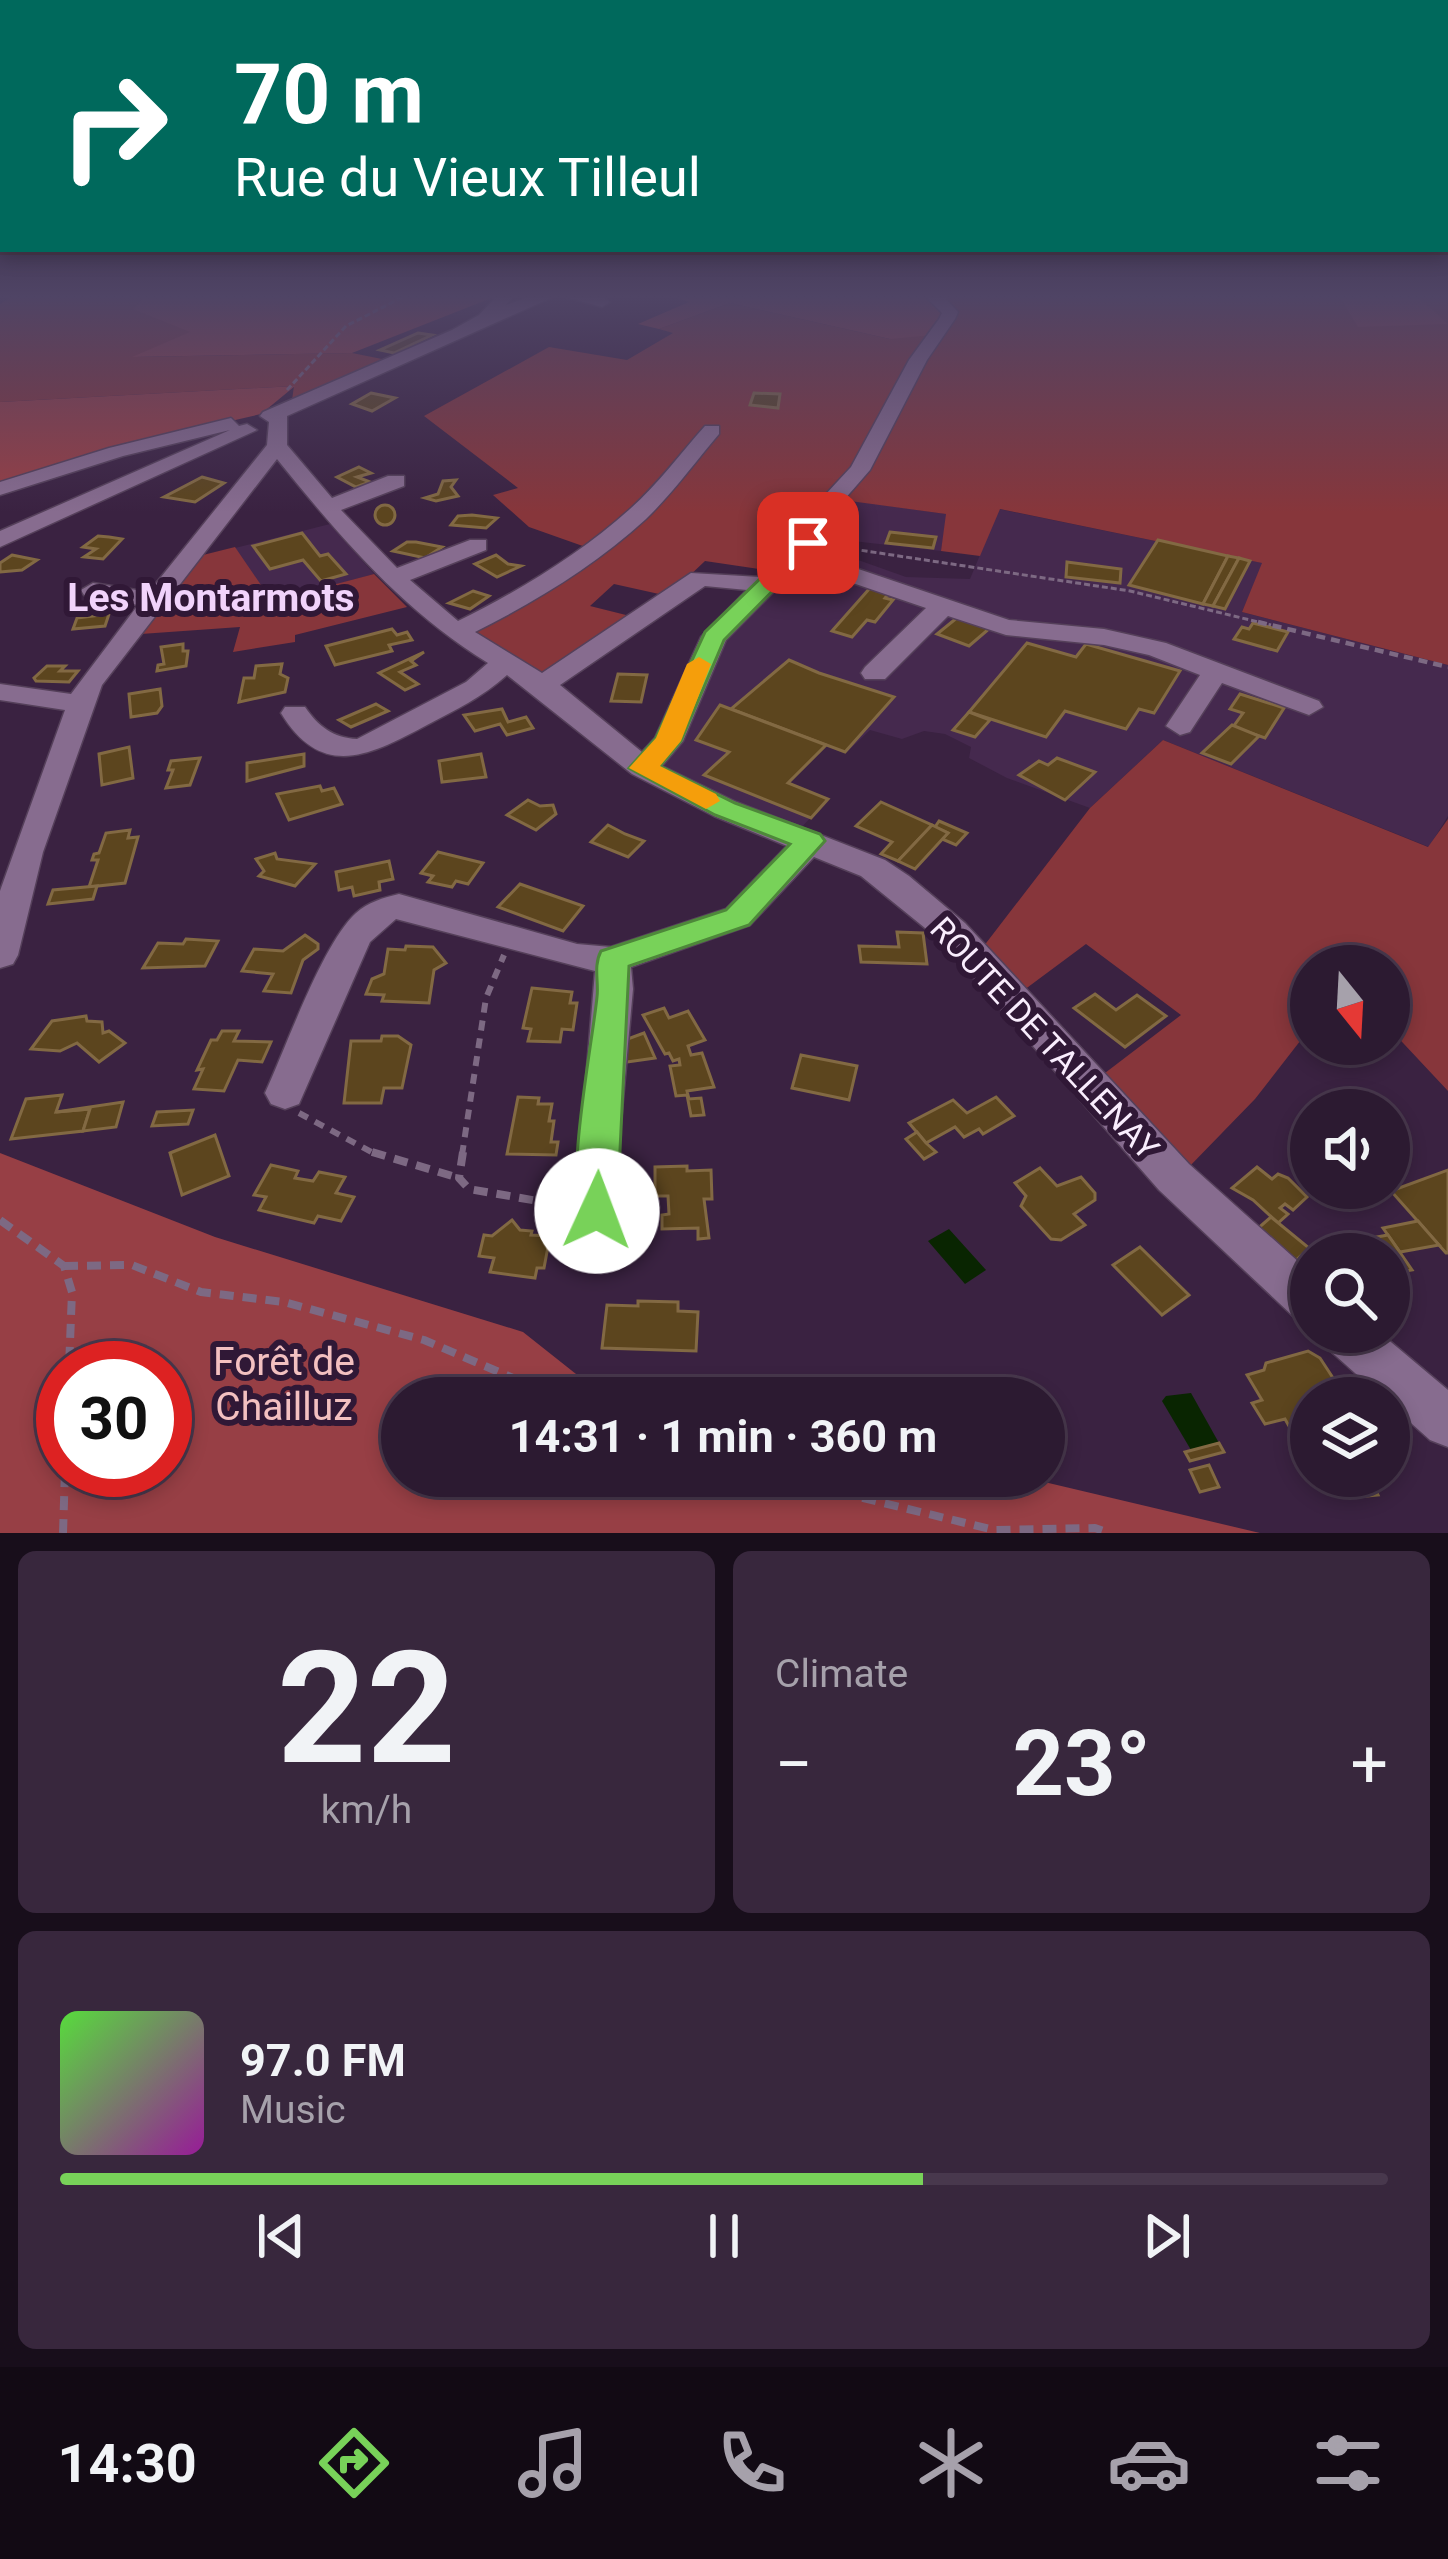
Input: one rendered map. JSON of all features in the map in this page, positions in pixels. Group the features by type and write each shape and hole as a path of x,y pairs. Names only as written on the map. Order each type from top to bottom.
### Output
{"street":[{"path":"0,540 270,425 383,369"},
{"path":"643,768 668,741 714,637 801,549 820,514 860,470 913,369"},
{"path":"0,489 214,426 270,425"},
{"path":"0,955 13,856 89,684 153,600 270,425"},
{"name":"ROUTE DE TALLENAY","path":"270,425 329,507 394,578 456,632 542,685 643,768 725,809 873,868 953,932 1174,1177 1290,1285"},
{"path":"456,632 496,613 608,536 655,497 712,430"},
{"path":"0,476 70,459 92,459"},
{"path":"329,507 396,481"},
{"path":"394,578 478,545"},
{"path":"801,549 1006,627 1132,643 1309,707"},
{"path":"542,685 700,578 769,585"},
{"path":"93,590 153,600"},
{"path":"874,673 944,605"},
{"path":"296,713 305,729 335,747 362,748 476,688 506,662"},
{"path":"1180,726 1215,674"},
{"path":"0,692 82,704"},
{"path":"285,1093 321,1003 365,922 399,906 577,958 612,960 737,917 810,841"},
{"path":"597,1211 599,1132 615,989 612,960"},
{"path":"1368,1353 1448,1422"}],"path":[{"path":"270,425 277,405 304,369"},
{"path":"801,549 1130,591 1448,667"},
{"path":"459,1178 486,998 510,939"},
{"path":"285,1093 288,1107 379,1156 459,1178 469,1189 597,1211"},
{"path":"0,1220 64,1266 132,1265 201,1292 284,1302 424,1340 511,1377"},
{"path":"64,1266 72,1292 70,1341"},
{"path":"63,1533 64,1497"},
{"path":"859,1497 994,1530 1095,1528 1109,1533"}],"shaded area":[{"path":"0,369 373,369 292,400 294,386 0,402"},
{"path":"510,369 1448,369 1448,665 1242,612 1262,563 1000,509 980,556 941,551 946,514 835,499 816,545 772,571 705,561 668,596 614,584 590,606 634,617 545,676 468,636 594,550 529,527 493,495 518,488 424,416"},
{"path":"840,499 947,514 941,551 817,537"},
{"path":"999,509 1263,563 1242,612 1448,665 1448,816 1429,847 1163,740 1090,808 1007,778 969,758 971,747 945,734 924,731 902,739 870,730 846,753 826,746 789,783 828,799 799,830 662,768 715,643 803,552 816,545 906,577 970,579"},
{"path":"330,524 374,574 272,602 235,548"},
{"path":"235,547 272,601 374,574 407,607 295,635 295,642 233,652 240,627 141,634 199,556"},
{"path":"1163,740 1428,847 1448,819 1448,1091 1410,1050 1410,945 1290,945 1290,1054 1255,1099 1188,1168 1105,1073 1181,1015 1086,944 1020,993 980,951 1090,808"},
{"path":"949,1229 986,1270 965,1284 928,1241"},
{"path":"1191,1393 1219,1443 1191,1450 1162,1401 1166,1396"}],"green space":[{"path":"295,386 261,414 87,454 0,484 0,402"},
{"name":"Forêt de Chailluz","path":"0,1153 215,1237 523,1332 580,1377 381,1377 381,1497 1065,1497 1065,1487 1260,1533 0,1533"}],"building":[{"path":"371,393 395,398 372,411 352,404"},
{"path":"754,393 780,394 778,408 750,405"},
{"path":"359,467 371,473 357,477 370,482 356,487 337,477"},
{"path":"202,477 224,483 195,502 164,497"},
{"path":"456,480 451,487 458,496 436,501 425,498 438,494 443,481"},
{"path":"385,505 395,515 385,525 375,515"},
{"path":"458,516 497,518 486,528 451,525"},
{"path":"890,532 936,537 933,548 886,543"},
{"path":"302,533 320,556 328,554 346,574 321,581 303,560 270,569 253,546"},
{"path":"98,536 122,539 103,559 84,557 96,549 83,547"},
{"path":"1158,540 1228,556 1203,604 1129,585"},
{"path":"407,542 442,547 425,558 393,551"},
{"path":"12,555 37,560 22,570 0,572 0,563"},
{"path":"496,555 521,566 497,577 475,564"},
{"path":"1228,556 1239,558 1213,606 1203,604"},
{"path":"1239,558 1250,561 1225,609 1213,606"},
{"path":"1067,562 1121,569 1120,583 1066,577"},
{"path":"870,588 889,593 885,598 893,600 875,622 867,620 852,637 832,631"},
{"path":"473,591 489,596 470,609 449,603"},
{"path":"109,614 105,626 73,629 77,618"},
{"path":"958,617 990,628 969,646 937,634"},
{"path":"1253,623 1288,632 1277,651 1234,639 1242,627 1249,629"},
{"path":"392,629 397,635 407,632 412,640 389,645 392,651 335,665 326,646"},
{"path":"1027,643 1076,657 1086,644 1180,671 1154,713 1139,709 1126,729 1065,711 1046,737 969,712"},
{"path":"183,644 183,651 188,651 186,666 157,671 164,664 161,647"},
{"path":"424,652 411,661 416,665 400,672 418,684 405,690 379,673"},
{"path":"789,660 894,697 845,752 731,709"},
{"path":"282,664 280,674 288,678 285,692 239,702 244,678 254,678 256,666"},
{"path":"47,666 78,671 69,682 36,681"},
{"path":"618,674 647,675 641,702 611,701"},
{"path":"160,689 162,706 157,713 131,717 129,694"},
{"path":"1240,694 1284,708 1265,738 1233,727 1243,713 1230,709"},
{"path":"376,704 388,711 351,727 339,720"},
{"path":"720,705 826,745 788,783 828,799 811,818 704,775 729,752 696,740"},
{"path":"502,709 508,722 526,717 533,728 507,735 500,724 475,731 464,715"},
{"path":"969,712 990,720 975,737 953,730"},
{"path":"1232,725 1259,736 1231,764 1202,753"},
{"path":"129,747 133,778 102,785 99,754"},
{"path":"304,754 304,766 247,781 247,763"},
{"path":"481,754 486,777 442,782 439,761"},
{"path":"200,758 190,785 166,788 173,770 168,770 171,761"},
{"path":"1057,758 1095,772 1065,800 1019,775 1039,761 1048,765"},
{"path":"320,786 322,791 334,788 342,804 289,820 277,794"},
{"path":"528,800 553,805 556,814 536,830 507,815"},
{"path":"881,802 932,825 898,861 881,854 892,842 856,826"},
{"path":"939,821 967,833 956,845 942,839 948,833 935,827"},
{"path":"608,825 644,841 628,857 591,842"},
{"path":"932,825 948,833 915,869 898,861"},
{"path":"130,830 128,838 138,837 125,883 89,887 98,860 92,860 106,833"},
{"path":"438,852 483,863 468,884 456,881 452,887 428,882 433,876 421,873"},
{"path":"275,853 277,859 315,864 295,886 259,876 264,871 256,859"},
{"path":"389,861 393,879 379,882 380,890 354,896 352,887 339,890 336,872"},
{"path":"520,884 583,906 563,931 498,907"},
{"path":"97,886 93,899 48,904 53,890"},
{"path":"897,932 923,933 927,964 861,962 859,946 899,947"},
{"path":"305,935 318,949 303,960 291,993 264,991 273,974 242,971 254,949 283,951"},
{"path":"186,939 218,941 205,966 143,968 158,943 183,944"},
{"path":"406,946 433,947 446,963 434,970 429,1003 382,1001 384,995 366,994 372,979 384,974 388,949 405,950"},
{"path":"532,988 572,992 570,1003 577,1003 573,1030 562,1029 560,1042 528,1041 531,1029 523,1028"},
{"path":"1095,994 1116,1010 1137,995 1166,1016 1125,1047 1074,1008"},
{"path":"664,1008 669,1018 688,1011 705,1040 688,1046 691,1055 702,1053 714,1087 687,1091 689,1099 701,1098 704,1115 691,1116 687,1095 676,1096 670,1066 680,1065 679,1059 673,1061 665,1054 643,1015"},
{"path":"86,1016 87,1021 102,1022 103,1033 109,1031 125,1043 99,1062 77,1043 60,1051 31,1049 52,1021"},
{"path":"222,1031 239,1031 234,1041 271,1042 262,1062 238,1060 224,1091 194,1089 211,1040 217,1040"},
{"path":"644,1033 655,1058 620,1063 622,1041"},
{"path":"382,1036 398,1036 411,1045 402,1088 384,1088 381,1103 344,1103 351,1041 381,1041"},
{"path":"801,1055 857,1066 849,1100 792,1088"},
{"path":"62,1095 56,1112 90,1109 83,1131 11,1139 26,1099"},
{"path":"518,1097 552,1104 549,1121 554,1121 551,1142 558,1142 556,1155 507,1154"},
{"path":"996,1097 1014,1116 983,1134 979,1129 964,1137 955,1127 926,1143 909,1123 953,1100 967,1113"},
{"path":"123,1102 116,1127 83,1131 90,1109 56,1112"},
{"path":"193,1110 188,1124 152,1126 157,1112"},
{"path":"917,1132 936,1152 924,1159 906,1139"},
{"path":"215,1135 229,1176 182,1195 170,1153"},
{"path":"271,1165 298,1171 295,1178 313,1181 319,1172 345,1177 336,1193 354,1197 341,1221 318,1216 314,1223 259,1210 266,1197 254,1195"},
{"path":"687,1166 687,1171 711,1170 712,1199 704,1199 709,1238 698,1239 698,1228 662,1229 662,1215 669,1214 668,1196 655,1196 655,1167"},
{"path":"1257,1167 1272,1179 1278,1174 1288,1178 1290,1208 1285,1204 1280,1208 1288,1214 1278,1223 1232,1188"},
{"path":"1040,1168 1057,1186 1081,1177 1095,1193 1095,1200 1074,1214 1085,1225 1061,1240 1051,1239 1021,1206 1026,1196 1015,1183"},
{"path":"1448,1170 1448,1253 1407,1209 1410,1184"},
{"path":"1271,1217 1291,1233 1290,1259 1256,1230"},
{"path":"512,1220 520,1230 532,1231 531,1235 550,1236 544,1268 537,1268 535,1278 490,1272 494,1258 479,1256 484,1235 492,1236"},
{"path":"1418,1221 1439,1245 1410,1250 1410,1233 1387,1233 1383,1228"},
{"path":"1140,1247 1189,1295 1162,1315 1113,1265"},
{"path":"638,1301 678,1302 678,1311 698,1312 696,1351 602,1348 607,1305 638,1306"},
{"path":"1311,1353 1332,1377 1290,1377 1290,1428 1285,1419 1265,1424 1252,1403 1262,1400 1247,1375 1264,1370 1266,1363"},
{"path":"1219,1443 1224,1452 1190,1461 1185,1452"},
{"path":"1209,1465 1219,1487 1200,1492 1190,1470"}],"slow traffic":[{"path":"699,664 668,741 643,768 706,801"}],"district":[{"name":"Les Montarmots","path":"211,597"}],"route":[{"path":"597,1211 599,1132 615,989 612,960 737,917 810,841 725,809 643,768 668,741 714,637 808,543"}]}
